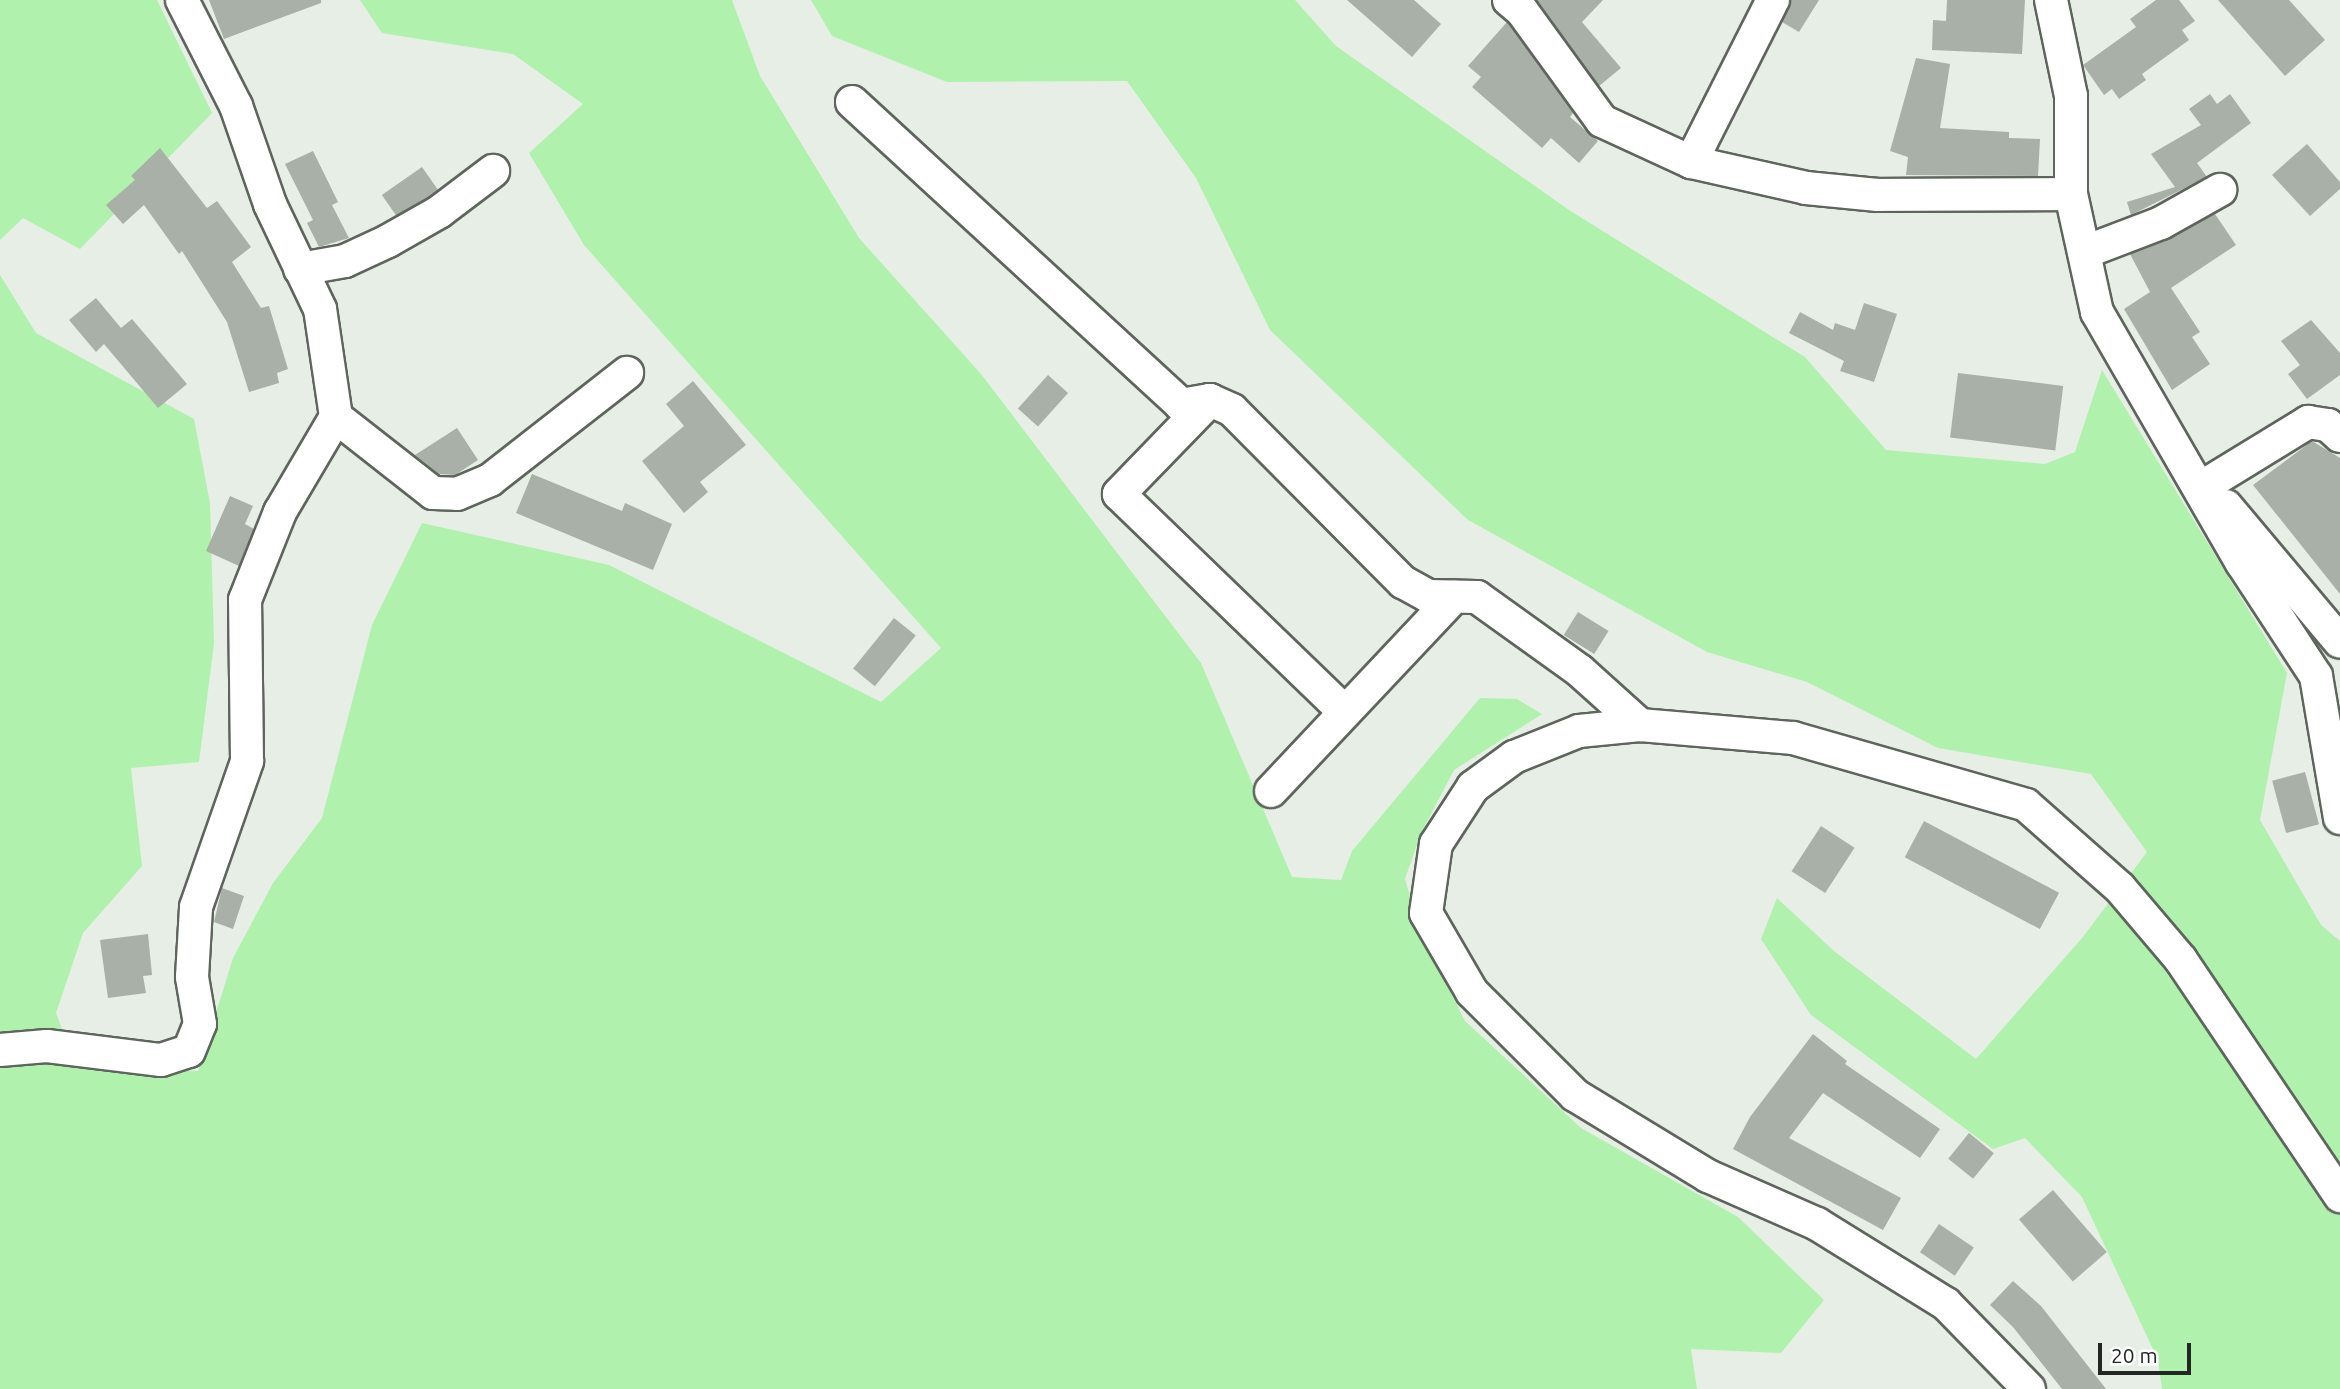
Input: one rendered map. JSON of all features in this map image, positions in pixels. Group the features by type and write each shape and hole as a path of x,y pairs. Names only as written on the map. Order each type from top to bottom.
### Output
{"street":[{"path":"0,1050 47,1046 161,1060 189,1051 200,1024 192,977 196,907 247,761 245,600 280,512 336,417 320,309 270,204 236,106 182,0"},
{"path":"1509,0 1522,11 1602,121 1691,162 1806,188 1842,192 2071,194"},
{"path":"1691,162 1773,0"},
{"path":"2051,0 2071,96 2071,194 2097,312 2316,676 2340,818"},
{"path":"852,102 1181,405 1210,400 1232,410 1403,582 1428,596 1477,597 1580,671 1640,725"},
{"path":"300,269 345,261 388,241 439,212 493,171"},
{"path":"2085,252 2161,223 2220,190"},
{"path":"336,417 433,493 457,494 489,480 627,373"},
{"path":"1210,400 1119,494 1345,712"},
{"path":"2198,478 2308,422 2328,425 2340,436"},
{"path":"2198,478 2340,642"},
{"path":"1270,791 1454,597"},
{"path":"2029,1389 1946,1304 1817,1224 1708,1177 1575,1095 1465,981 1426,913 1436,844 1473,788 1514,757 1579,732 1640,725 1793,738 2026,806 2120,888 2181,960 2340,1196"}],"green space":[{"path":"0,0 157,0 212,113 80,249 23,218 0,240"},
{"path":"360,0 732,0 760,76 859,238 981,374 1201,663 1292,877 1341,880 1352,851 1480,698 1517,699 1542,714 1454,770 1421,833 1405,879 1421,934 1465,1021 1581,1128 1738,1217 1824,1300 1781,1353 1691,1349 1697,1389 0,1389 0,275 36,333 194,419 210,503 214,643 199,762 131,768 142,866 83,933 56,1013 68,1045 126,1070 198,1071 233,958 273,883 322,818 372,625 422,523 609,565 881,702 941,648 584,245 529,153 583,104 513,54 382,33"},
{"path":"811,0 1295,0 1336,46 1569,210 1805,357 1886,450 2045,464 2075,452 2102,370 2287,673 2260,820 2321,925 2340,941 2340,1389 2162,1389 2158,1360 2082,1197 2025,1138 1993,1149 1811,1015 1761,939 1777,898 1834,951 1976,1059 2082,938 2147,852 2091,774 1938,748 1807,682 1707,652 1468,520 1270,330 1196,178 1127,81 947,82 832,36"}],"building":[{"path":"209,0 321,0 321,3 224,39"},
{"path":"1347,0 1414,0 1441,24 1412,57"},
{"path":"1537,0 1603,0 1582,22 1621,68 1599,86"},
{"path":"1791,0 1819,0 1799,32 1782,22"},
{"path":"1947,0 2025,0 2022,54 1932,50 1933,20 1946,21"},
{"path":"2156,0 2179,0 2195,21 2182,30 2189,40 2142,74 2146,80 2119,99 2112,89 2104,95 2083,65 2136,27 2130,19"},
{"path":"2218,0 2289,0 2325,40 2285,76"},
{"path":"1507,22 1573,113 1570,117 1598,141 1579,163 1551,138 1542,148 1472,87 1481,77 1468,66"},
{"path":"1916,58 1950,64 1940,128 2009,132 2009,138 2040,139 2038,176 1906,175 1908,157 1890,151"},
{"path":"2210,94 2217,104 2230,94 2251,123 2197,163 2207,177 2131,215 2127,202 2175,187 2151,154 2201,125 2189,109"},
{"path":"2307,144 2340,182 2340,189 2310,216 2272,175"},
{"path":"160,148 207,208 217,201 251,247 232,262 261,308 269,306 288,369 277,373 279,383 249,392 227,322 182,251 179,254 144,205 123,224 106,205 135,180 131,176"},
{"path":"313,151 338,202 332,205 349,238 319,247 307,223 313,220 285,164"},
{"path":"422,167 438,190 398,218 382,195"},
{"path":"2215,214 2236,245 2171,288 2200,332 2192,337 2210,364 2172,390 2124,309 2150,292 2130,254"},
{"path":"96,298 121,328 132,319 187,384 158,408 104,344 96,352 69,320"},
{"path":"1864,303 1897,314 1874,382 1840,371 1844,361 1789,333 1800,312 1833,330 1835,323 1855,330"},
{"path":"2311,320 2340,353 2340,375 2307,399 2288,374 2300,365 2281,341"},
{"path":"1958,373 2063,386 2055,450 1950,438"},
{"path":"1048,375 1068,393 1038,427 1018,408"},
{"path":"693,381 746,445 700,482 708,492 684,513 642,461 684,426 666,404"},
{"path":"457,428 478,460 455,475 439,474 415,455"},
{"path":"2312,441 2340,458 2340,594 2253,485"},
{"path":"532,474 622,511 625,503 672,524 653,570 516,513"},
{"path":"230,496 253,506 245,524 254,529 239,566 206,551"},
{"path":"1578,612 1609,631 1594,654 1564,635"},
{"path":"894,618 916,636 875,686 853,669"},
{"path":"2305,772 2319,824 2286,833 2272,781"},
{"path":"1924,821 2059,893 2040,929 1905,857"},
{"path":"1821,826 1855,848 1825,893 1792,871"},
{"path":"222,888 244,896 233,929 214,922"},
{"path":"148,934 152,975 143,976 146,993 108,998 100,940"},
{"path":"1813,1034 1847,1061 1845,1064 1940,1129 1920,1158 1823,1093 1789,1138 1901,1198 1883,1230 1733,1149 1750,1117"},
{"path":"1969,1133 1994,1153 1973,1179 1948,1159"},
{"path":"2053,1190 2107,1252 2073,1281 2019,1220"},
{"path":"1939,1224 1974,1247 1955,1276 1920,1252"},
{"path":"2013,1281 2041,1306 2106,1389 2062,1389 2013,1327 1990,1305"}]}
